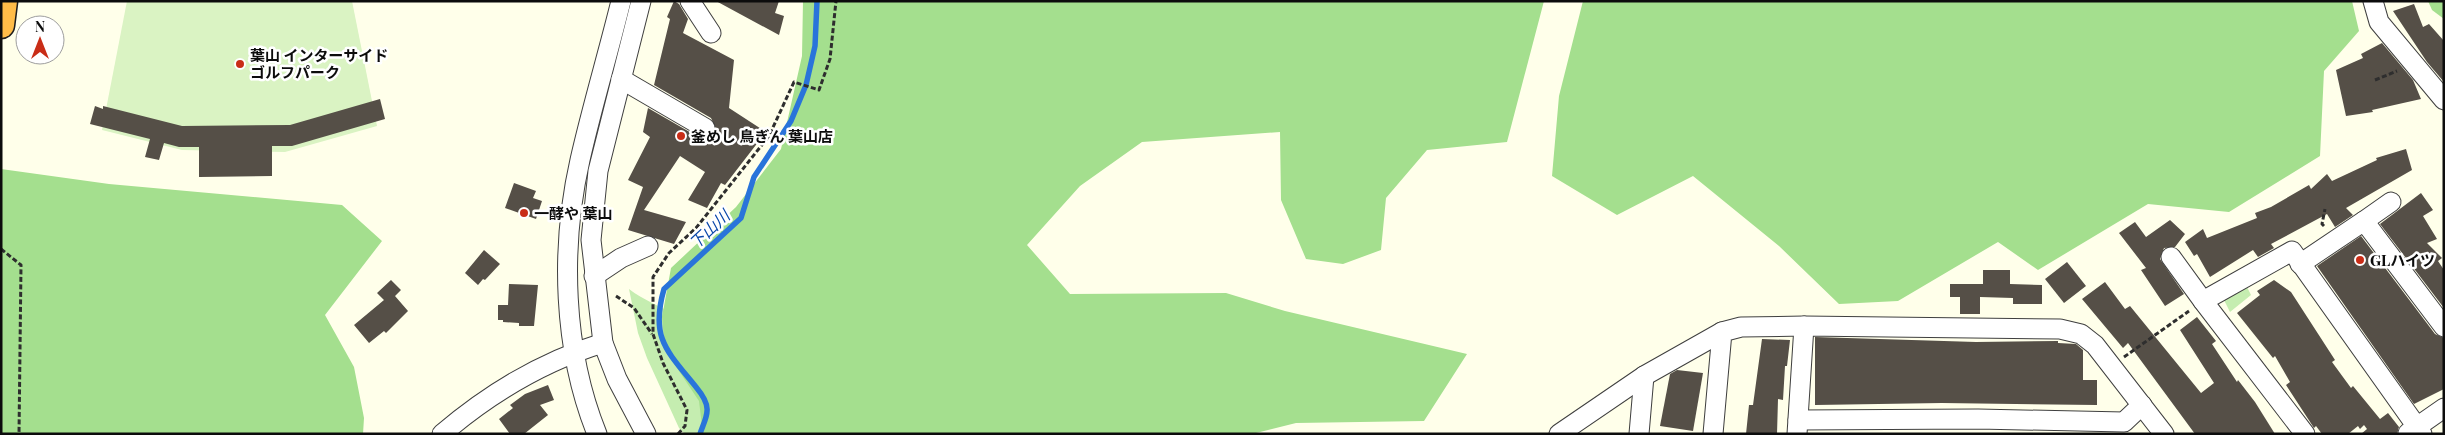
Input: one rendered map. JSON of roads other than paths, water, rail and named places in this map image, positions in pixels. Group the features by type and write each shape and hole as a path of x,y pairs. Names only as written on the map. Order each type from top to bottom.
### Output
{"highway":[{"path":"1,25 4,1"}],"street":[{"path":"597,434 581,386 570,313 568,274 572,205 580,160 621,1"},
{"path":"641,1 596,189 591,240 603,343 617,379 646,434"},
{"path":"690,1 711,33"},
{"path":"2374,1 2378,22 2444,100"},
{"path":"621,79 665,102 705,128"},
{"path":"2300,264 2391,202"},
{"path":"2364,221 2444,327"},
{"path":"594,278 621,258 648,246"},
{"path":"2204,301 2292,251 2416,431 2444,408"},
{"path":"2172,257 2306,434"},
{"path":"1804,326 1798,427 1978,419 2124,422 2142,405"},
{"path":"1559,434 1644,376 1688,349 1722,332 1741,327 1804,326 2060,329 2081,334 2095,345 2164,434"},
{"path":"1713,434 1722,332"},
{"path":"442,434 497,392 576,352 603,343"},
{"path":"1639,434 1644,376"}],"waterway":[{"name":"下山川","path":"700,434 707,414 705,401 698,389 669,353 660,332 660,306 664,289 741,218 754,177 791,121 806,85 815,46 817,1"}],"place":[{"name":"葉山 インターサイド ゴルフパーク","path":"240,64"},
{"name":"釜めし 鳥ぎん 葉山店","path":"681,136"},
{"name":"一酵や 葉山","path":"524,213"},
{"name":"GLハイツ","path":"2360,260"}]}
